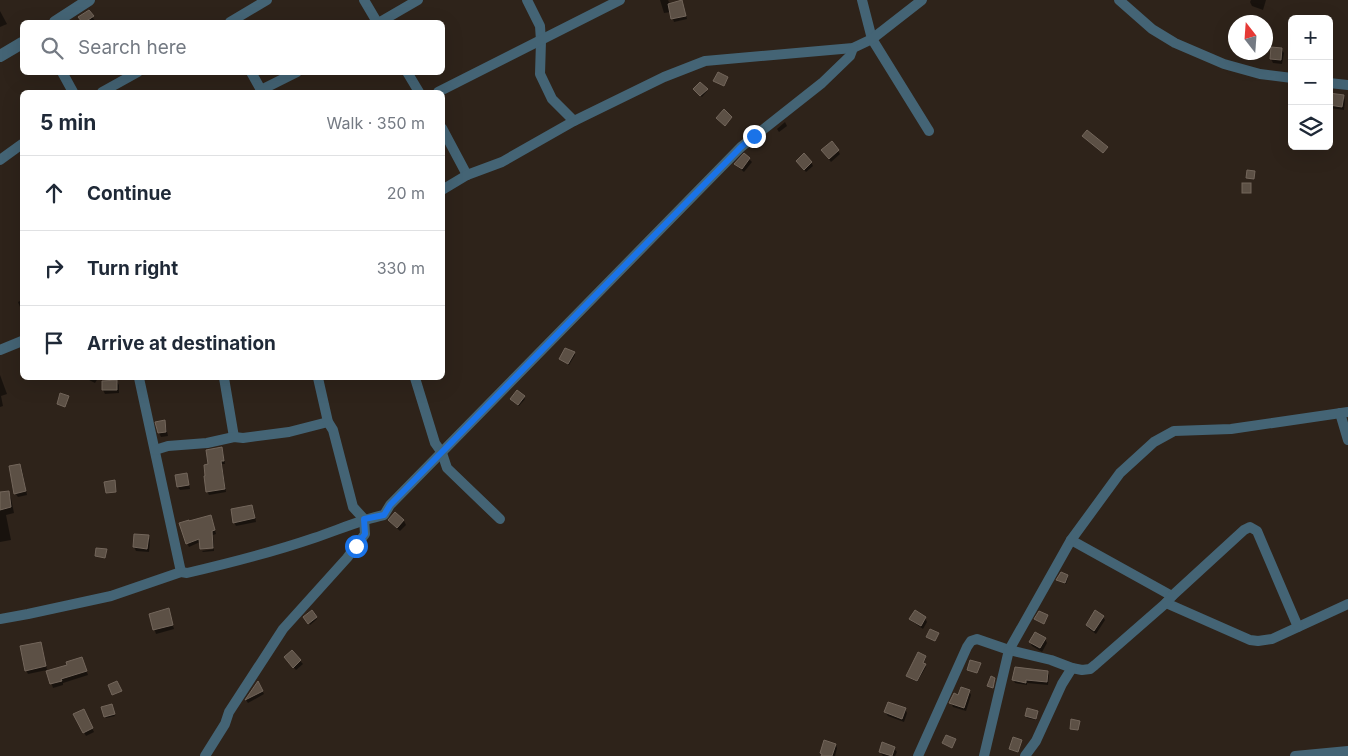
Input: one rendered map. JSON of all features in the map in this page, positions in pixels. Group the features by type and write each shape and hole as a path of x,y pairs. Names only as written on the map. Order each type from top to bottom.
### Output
{"street":[{"path":"59,20 89,0"},
{"path":"233,20 267,0"},
{"path":"364,0 377,20"},
{"path":"382,20 418,0"},
{"path":"527,0 540,26 540,74 552,99 574,121"},
{"path":"442,90 620,0"},
{"path":"862,0 872,39 929,131"},
{"path":"445,188 467,175 502,162 574,121 664,77 705,61 853,48 872,39 922,0"},
{"path":"1119,0 1152,29 1175,43 1224,64 1260,74 1288,78"},
{"path":"0,56 20,44"},
{"path":"0,619 111,596 181,572 187,573 237,562 314,538 364,519 384,515 390,505 741,147 822,84 850,56 853,48"},
{"path":"64,75 72,90"},
{"path":"106,90 133,75"},
{"path":"253,75 261,90 291,75"},
{"path":"409,75 418,90"},
{"path":"1333,83 1348,85"},
{"path":"445,134 467,175"},
{"path":"0,160 20,145"},
{"path":"0,350 20,342"},
{"path":"139,380 181,572"},
{"path":"224,380 234,437"},
{"path":"205,756 229,712 282,630 347,558 365,534 364,519 353,507 333,430 328,422 318,380"},
{"path":"415,380 435,443 442,454 447,468 500,519"},
{"path":"984,756 1009,650 1071,540 1120,472 1154,442 1174,432 1231,429 1344,413 1348,440"},
{"path":"155,450 168,446 208,444 234,437 243,438 289,432 328,422"},
{"path":"918,756 971,641 977,638 1009,650 1051,660 1072,668 1090,669 1244,530 1250,527 1257,530 1298,627"},
{"path":"1071,540 1169,599 1250,640 1258,642 1272,639 1348,604"},
{"path":"1025,756 1036,741 1062,684 1072,668"},
{"path":"1295,756 1348,751"}],"building":[{"path":"682,0 686,16 671,19 668,4"},
{"path":"89,10 94,16 88,20 80,20 78,17"},
{"path":"1273,47 1282,48 1281,60 1273,59"},
{"path":"718,72 728,77 724,86 713,81"},
{"path":"700,82 708,89 700,96 693,89"},
{"path":"1333,94 1344,95 1342,107 1333,106"},
{"path":"724,109 732,117 725,126 716,118"},
{"path":"1087,130 1108,147 1103,153 1082,136"},
{"path":"832,141 839,150 829,159 821,150"},
{"path":"744,153 750,158 742,169 734,164"},
{"path":"804,153 812,162 804,170 796,161"},
{"path":"1247,170 1255,171 1254,179 1246,178"},
{"path":"1242,183 1251,183 1251,193 1242,193"},
{"path":"565,348 575,352 568,364 559,359"},
{"path":"117,380 117,390 102,390 102,381"},
{"path":"517,390 525,396 518,405 510,399"},
{"path":"60,393 69,396 65,407 57,404"},
{"path":"165,420 166,432 158,433 155,422"},
{"path":"222,447 224,461 221,461 225,489 206,492 204,465 208,464 206,450"},
{"path":"20,464 26,491 14,494 9,466"},
{"path":"187,473 189,485 177,487 175,475"},
{"path":"115,480 116,492 106,493 104,482"},
{"path":"9,491 11,507 0,510 0,492"},
{"path":"252,505 255,518 233,523 231,509"},
{"path":"395,512 404,520 397,528 388,520"},
{"path":"211,515 215,530 212,531 213,548 200,549 199,539 186,544 179,523"},
{"path":"134,534 149,535 147,549 133,547"},
{"path":"96,548 107,549 105,558 95,556"},
{"path":"1061,572 1068,575 1065,583 1056,580"},
{"path":"169,608 173,625 153,630 149,614"},
{"path":"312,610 317,617 308,624 303,617"},
{"path":"915,610 926,617 921,626 909,619"},
{"path":"1095,610 1104,616 1094,631 1086,625"},
{"path":"1039,611 1048,615 1044,624 1034,619"},
{"path":"930,629 939,633 935,641 926,637"},
{"path":"1035,632 1046,638 1040,648 1029,642"},
{"path":"41,642 46,666 25,671 20,646"},
{"path":"292,650 301,660 293,668 284,657"},
{"path":"918,652 926,656 923,663 926,664 917,681 906,676"},
{"path":"82,657 87,671 50,684 46,671 67,665 66,662"},
{"path":"970,660 981,663 977,673 967,670"},
{"path":"1015,667 1048,671 1047,682 1026,680 1026,683 1012,680"},
{"path":"991,676 995,678 993,688 987,686"},
{"path":"117,681 122,691 112,695 108,685"},
{"path":"258,681 263,691 245,700"},
{"path":"961,687 970,690 964,708 949,703 954,693 958,695"},
{"path":"888,702 906,708 902,719 884,712"},
{"path":"112,704 115,714 104,717 101,707"},
{"path":"1027,708 1038,711 1036,719 1025,716"},
{"path":"84,709 93,728 83,733 73,714"},
{"path":"1071,719 1080,721 1078,730 1070,729"},
{"path":"946,735 956,739 952,748 942,743"},
{"path":"1013,737 1022,740 1018,752 1009,749"},
{"path":"824,740 836,744 832,756 821,756 822,754 820,753"},
{"path":"882,742 895,747 892,756 879,752"}],"route":[{"path":"356,546 365,534 364,519 384,515 390,505 741,147 754,136"}]}
